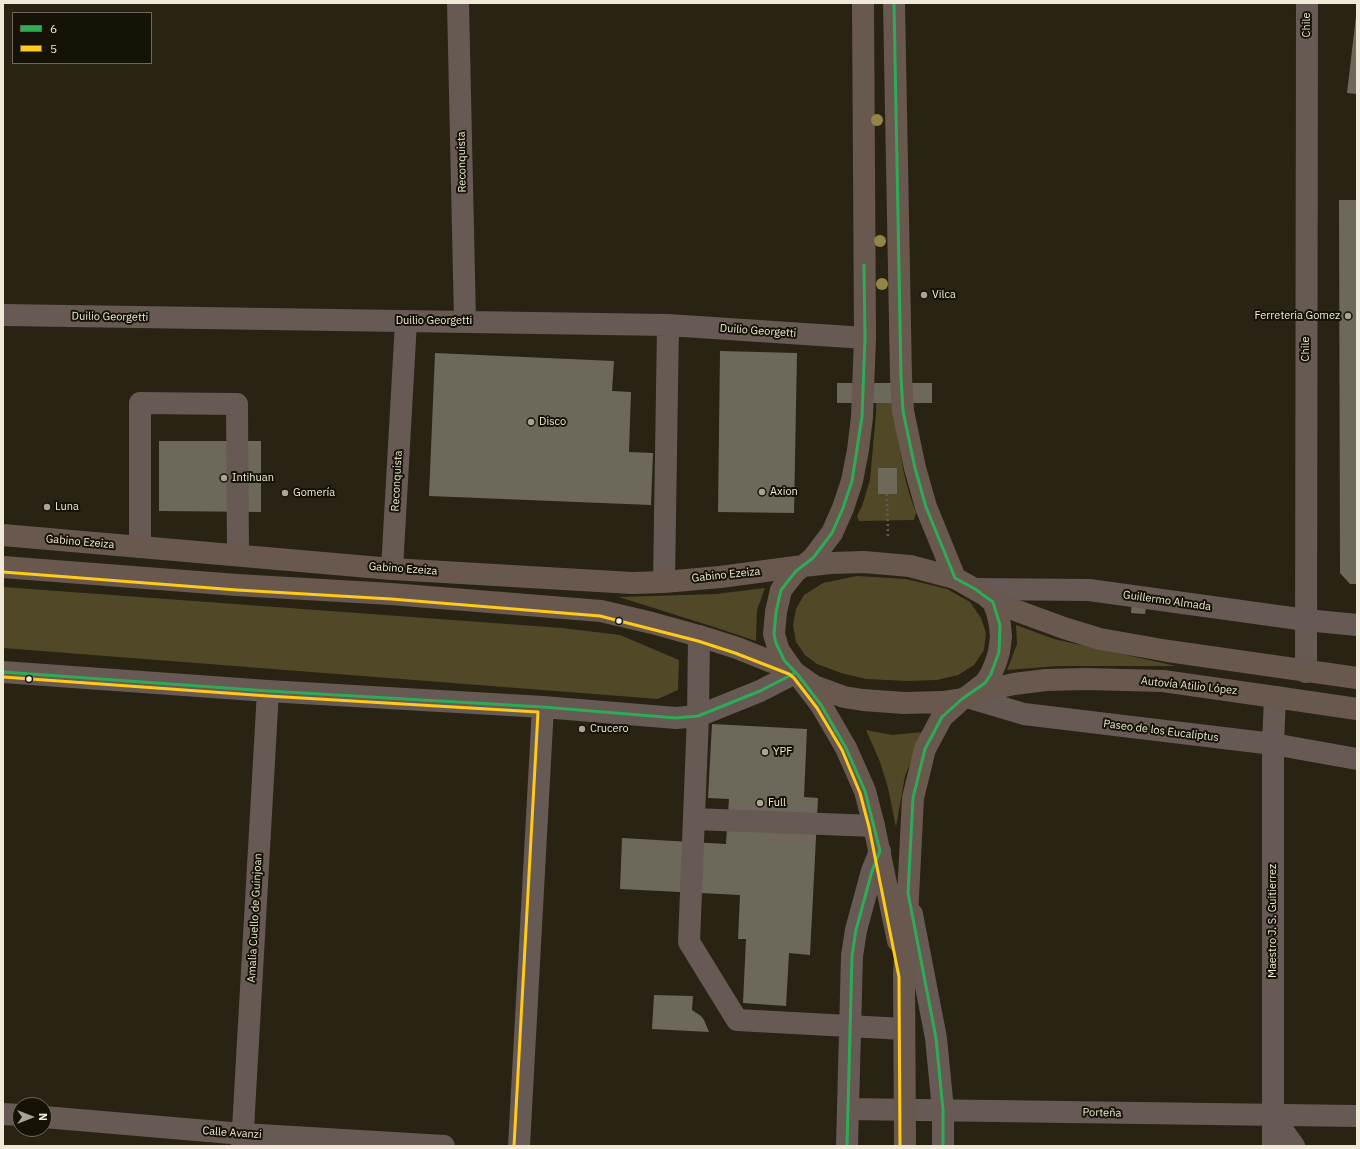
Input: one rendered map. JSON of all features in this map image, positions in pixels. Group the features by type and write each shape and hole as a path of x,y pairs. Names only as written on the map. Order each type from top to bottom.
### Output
{"main road":[{"path":"863,3 864,338 862,417 852,481 843,508 832,532 816,554 790,578 781,590 774,624 774,634 776,643 784,660 821,705 846,748 865,791 880,851 904,976"},
{"path":"894,3 901,377 903,411 913,461 926,507 955,578"},
{"name":"Gabino Ezeiza","path":"3,535 392,569 632,583 720,577 846,562 888,564 910,566 955,578 975,589 993,602"},
{"path":"3,567 222,584 391,594 600,611 652,623 737,648 795,673"},
{"path":"993,602 1064,628 1100,639 1306,672 1357,678"},
{"path":"905,1146 904,976 913,798 925,749 942,717 985,683 991,674 999,652 1000,625 993,602"},
{"name":"Autovía Atilio López","path":"795,673 814,686 844,696 863,700 904,703 943,702 1014,684 1046,680 1086,679 1163,681 1357,709"}],"street":[{"name":"Reconquista","path":"458,3 465,321"},
{"name":"Chile","path":"1306,672 1307,3"},
{"name":"Duilio Georgetti","path":"3,315 668,325 864,338"},
{"name":"Reconquista","path":"392,569 406,322"},
{"path":"664,582 668,325"},
{"path":"140,547 140,403 236,404 238,556"},
{"name":"Guillermo Almada","path":"975,589 1089,590 1306,620 1357,625"},
{"path":"699,636 698,716 689,942 737,1020 904,1029"},
{"path":"3,672 268,691 542,707 676,718 698,716 760,691 795,673"},
{"name":"Amalia Cuello de Guinjoan","path":"242,1140 268,691"},
{"name":"Paseo de los Eucaliptus","path":"967,696 1024,714 1273,744 1357,759"},
{"name":"Maestro J. S. Guitierrez","path":"1273,1146 1273,744 1275,696"},
{"path":"519,1146 542,707"},
{"path":"694,820 874,826"},
{"path":"846,1146 853,949 856,930 872,871 880,851"},
{"path":"908,893 936,1038 943,1110 944,1146"},
{"name":"Porteña","path":"848,1109 1357,1116"},
{"path":"1272,1116 1294,1146"},
{"name":"Calle Avanzi","path":"52,1118 242,1140 444,1146"}],"path":[{"path":"888,494 888,564"}],"shaded area":[{"path":"877,383 894,383 896,427 904,474 916,513 914,520 859,521 857,516 862,506 870,480 876,414"},
{"path":"857,576 906,579 947,589 970,602 981,618 986,633 984,650 974,665 958,675 937,680 907,681 866,679 841,673 817,664 805,655 796,642 793,625 796,609 804,595 823,583"},
{"path":"3,587 562,628 620,635 679,660 678,690 658,699 3,648"},
{"path":"765,588 757,610 756,641 619,597 716,594"},
{"path":"1016,625 1054,639 1176,666 1058,666 1007,670 1017,644"},
{"path":"866,730 892,735 923,732 905,776 896,827 888,788 880,762"}],"building":[{"path":"1357,16 1357,94 1347,93"},
{"name":"Ferreteria Gomez","path":"1339,200 1357,200 1357,584 1350,584 1340,573"},
{"path":"720,351 797,353 794,513 718,512"},
{"name":"Disco","path":"435,353 614,361 612,391 631,392 629,452 653,453 651,505 429,496"},
{"path":"837,383 932,383 932,403 837,403"},
{"path":"159,441 261,441 261,512 159,511"},
{"path":"878,468 897,468 897,494 878,494"},
{"path":"1132,600 1147,602 1145,614 1131,613"},
{"path":"712,724 807,729 804,797 818,798 810,955 789,953 786,1006 743,1003 746,939 738,939 740,895 620,889 622,838 726,844 729,799 708,798"},
{"path":"654,995 693,996 692,1010 701,1016 709,1032 652,1029"}],"transit line":[{"name":"6","path":"894,3 901,377 903,411 915,468 926,507 955,578 975,589 993,602 1000,625 999,652 991,674 985,683 962,699 942,717 925,749 913,798 908,893 936,1038 943,1110 943,1146"},
{"name":"6","path":"847,1146 852,956 856,930 872,871 880,851 865,791 846,748 821,705 798,675 784,660 776,643 774,634 776,612 781,590 796,571 813,558 832,533 843,508 852,481 862,417 865,338 864,265"},
{"name":"5","path":"3,572 237,590 391,599 600,616 698,641 735,653 789,674 794,678 817,708 842,750 860,793 869,827 899,977 900,1146"},
{"name":"6","path":"3,672 268,691 543,707 676,718 698,716 760,691 795,673"},
{"name":"5","path":"3,677 268,696 538,712 514,1146"}],"place":[{"name":"Vilca","path":"924,295"},
{"name":"Ferreteria Gomez","path":"1348,316"},
{"name":"Disco","path":"531,422"},
{"name":"Intihuan","path":"224,478"},
{"name":"Axion","path":"762,492"},
{"name":"Gomería","path":"285,493"},
{"name":"Luna","path":"47,507"},
{"name":"Crucero","path":"582,729"},
{"name":"YPF","path":"765,752"},
{"name":"Full","path":"760,803"}]}
